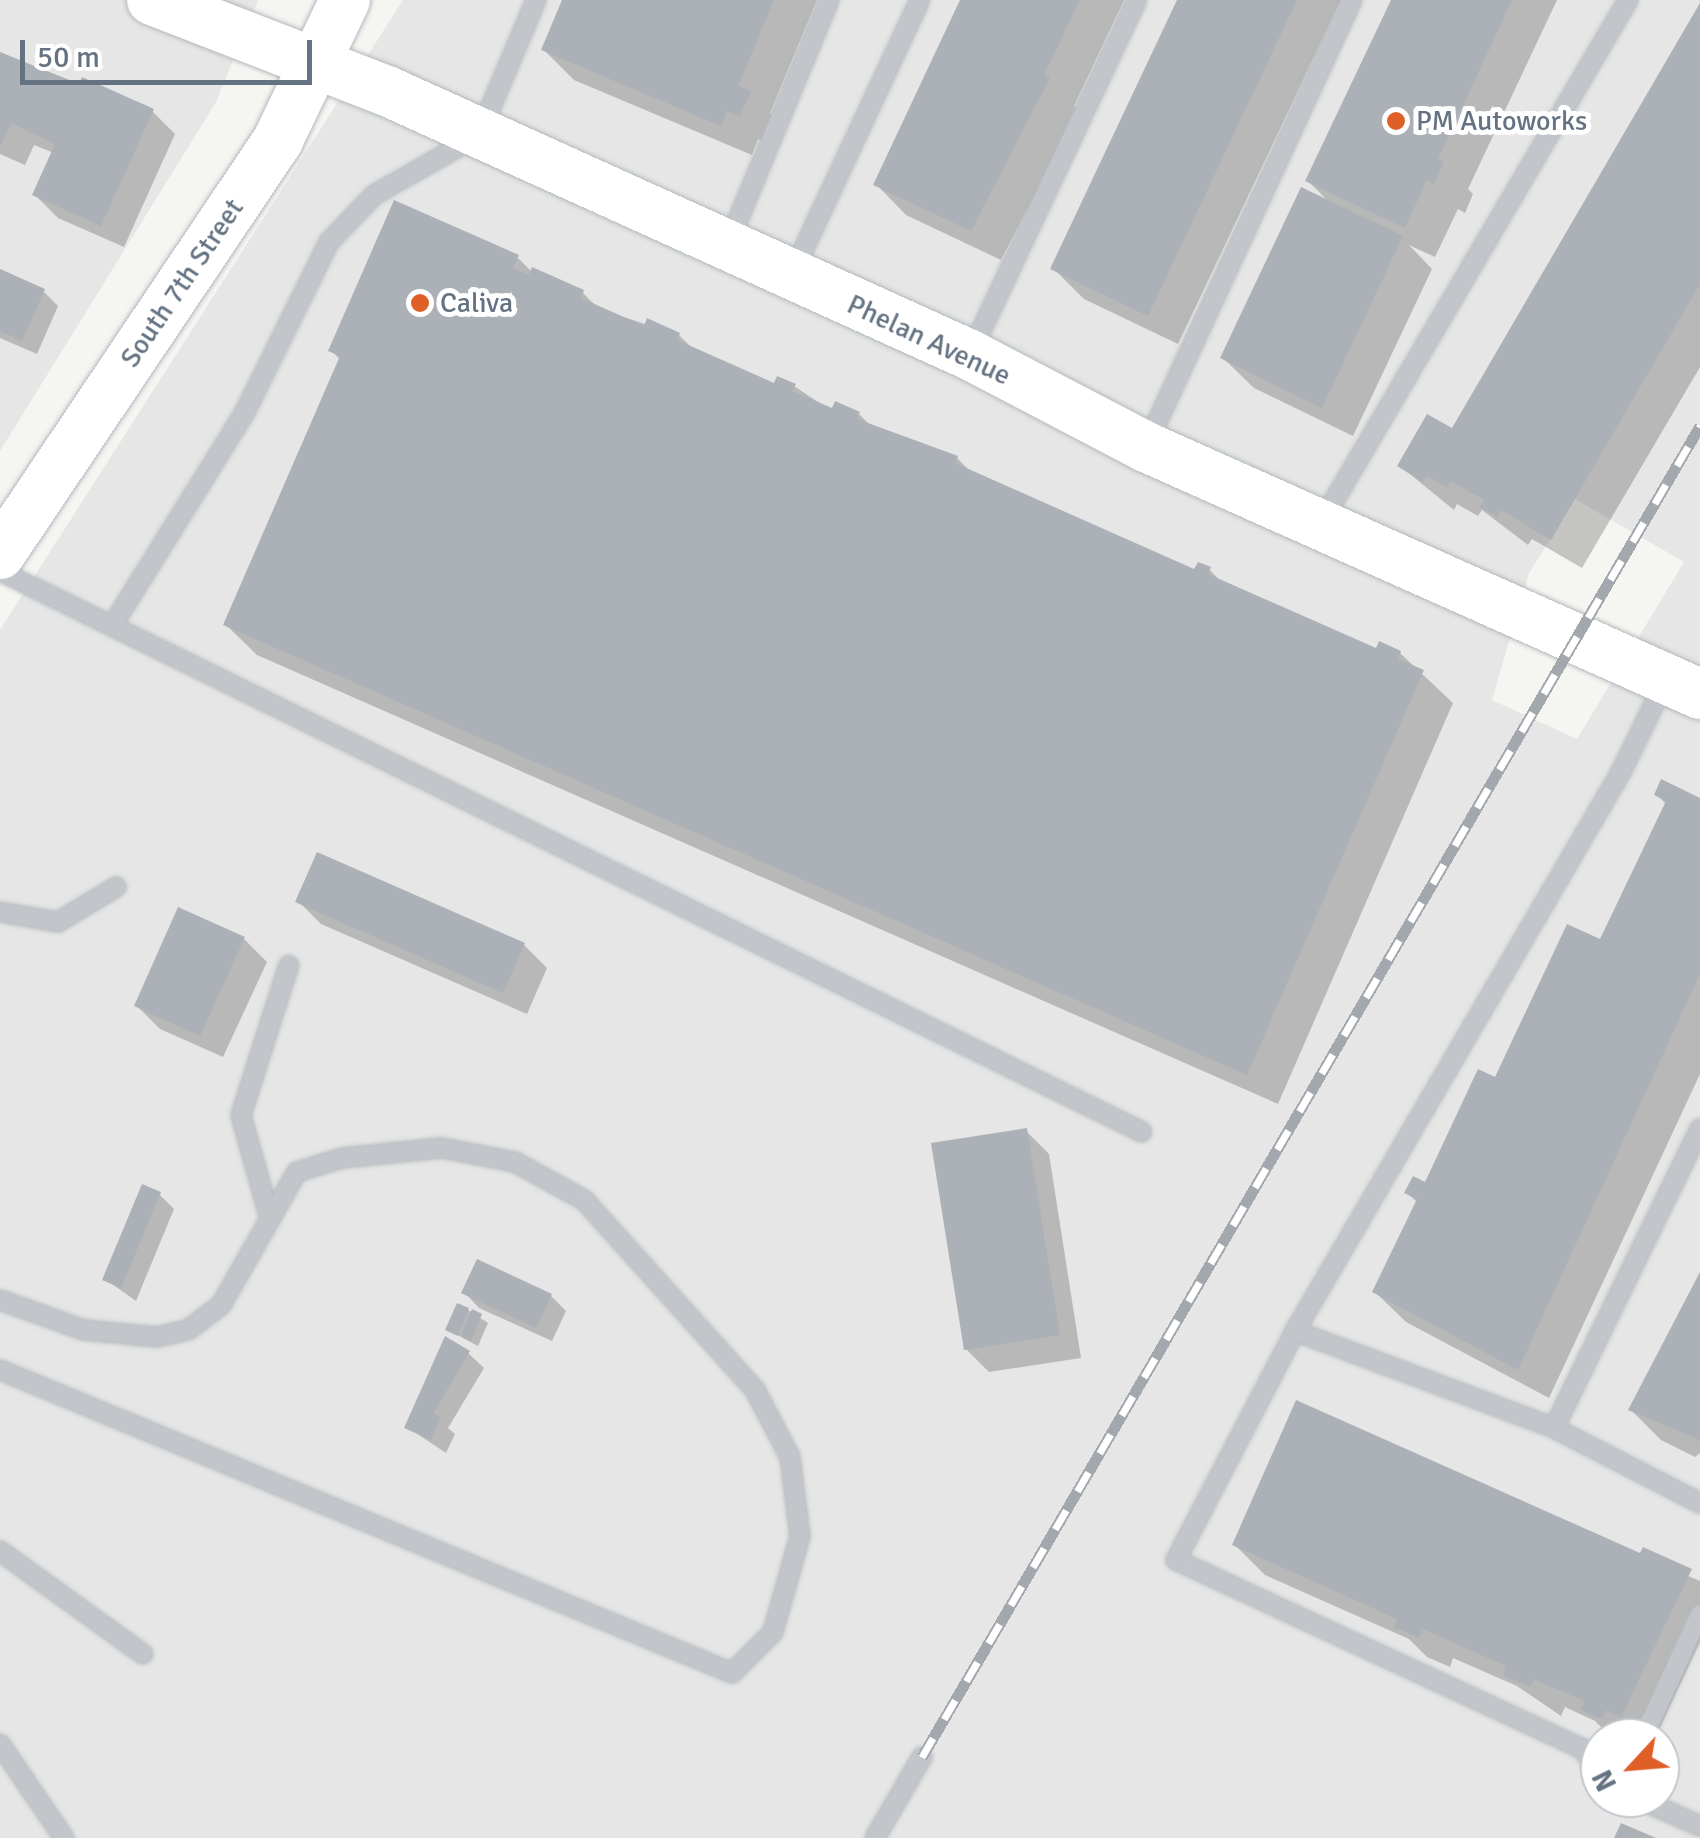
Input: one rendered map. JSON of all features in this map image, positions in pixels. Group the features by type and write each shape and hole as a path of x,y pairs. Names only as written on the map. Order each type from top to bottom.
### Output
{"street":[{"name":"South 7th Street","path":"0,554 278,140 344,0"},
{"name":"Phelan Avenue","path":"168,3 317,62 726,249 970,355 1146,447 1683,687"}],"lane":[{"path":"112,626 244,414 329,242 374,196 480,135 536,0"},
{"path":"726,249 830,0"},
{"path":"791,278 920,0"},
{"path":"970,355 1137,0"},
{"path":"1146,447 1352,0"},
{"path":"1319,525 1628,0"},
{"path":"0,571 1142,1132"},
{"path":"1580,1748 1176,1560 1295,1331 1620,772 1683,687"},
{"path":"0,912 58,922 116,887"},
{"path":"270,1220 241,1115 289,965"},
{"path":"1554,1428 1700,1129"},
{"path":"0,1300 84,1330 156,1337 188,1330 221,1305 297,1172 342,1158 442,1148 516,1162 584,1200 755,1390 790,1458 800,1536 773,1632 732,1672 0,1370"},
{"path":"1295,1331 1554,1428 1700,1503"},
{"path":"0,1551 143,1654"},
{"path":"1652,1718 1700,1614"},
{"path":"0,1744 64,1838"},
{"path":"875,1838 922,1757"}],"shaded area":[{"path":"0,0 258,0 216,102 0,451"},
{"path":"403,0 1700,0 1700,1838 0,1838 0,630","holes":["1575,499 1684,562 1577,739 1492,700 1529,573"]}],"building":[{"path":"562,0 774,0 738,86 751,91 740,116 727,111 721,126 541,50"},
{"path":"960,0 1080,0 1044,75 1050,78 971,231 873,185"},
{"path":"1177,0 1297,0 1148,316 1050,269"},
{"path":"1391,0 1512,0 1438,159 1444,162 1434,184 1427,180 1405,228 1305,181"},
{"path":"1700,3 1700,284 1551,540 1501,510 1497,517 1480,507 1484,500 1451,481 1447,488 1426,475 1423,482 1397,466 1427,414 1452,428"},
{"path":"0,52 79,84 82,77 154,109 101,226 32,195 55,144 11,123 0,146"},
{"path":"1301,187 1403,236 1322,408 1220,358"},
{"path":"394,200 519,255 513,268 529,275 532,267 584,290 581,298 644,326 647,318 680,333 677,340 774,383 777,376 796,384 792,391 832,408 835,401 860,412 857,419 958,456 955,463 1194,569 1198,562 1211,567 1208,574 1376,648 1379,641 1401,651 1398,659 1424,670 1247,1075 223,625 340,356 328,351"},
{"path":"0,269 45,289 22,341 0,331"},
{"path":"1661,779 1700,798 1700,974 1518,1370 1372,1292 1417,1199 1404,1193 1413,1176 1425,1182 1478,1069 1495,1077 1567,924 1600,939 1666,801 1654,795"},
{"path":"317,852 525,943 503,993 295,902"},
{"path":"178,907 245,937 200,1036 134,1006"},
{"path":"1027,1128 1060,1335 964,1350 931,1143"},
{"path":"142,1184 161,1192 121,1288 102,1280"},
{"path":"477,1259 552,1294 536,1328 461,1293"},
{"path":"1700,1272 1700,1440 1628,1410"},
{"path":"457,1303 469,1308 458,1336 445,1330"},
{"path":"472,1309 482,1314 471,1341 461,1336"},
{"path":"445,1336 470,1351 433,1414 441,1417 431,1440 404,1428"},
{"path":"1296,1400 1640,1553 1643,1547 1692,1569 1621,1717 1606,1710 1600,1718 1580,1710 1584,1701 1534,1679 1530,1687 1503,1675 1506,1666 1423,1629 1419,1638 1394,1627 1397,1619 1232,1545"},
{"path":"1621,1823 1656,1838 1614,1838"}],"railway":[{"path":"922,1757 1700,426"}],"place":[{"name":"PM Autoworks","path":"1396,121"},
{"name":"Caliva","path":"420,303"}]}
